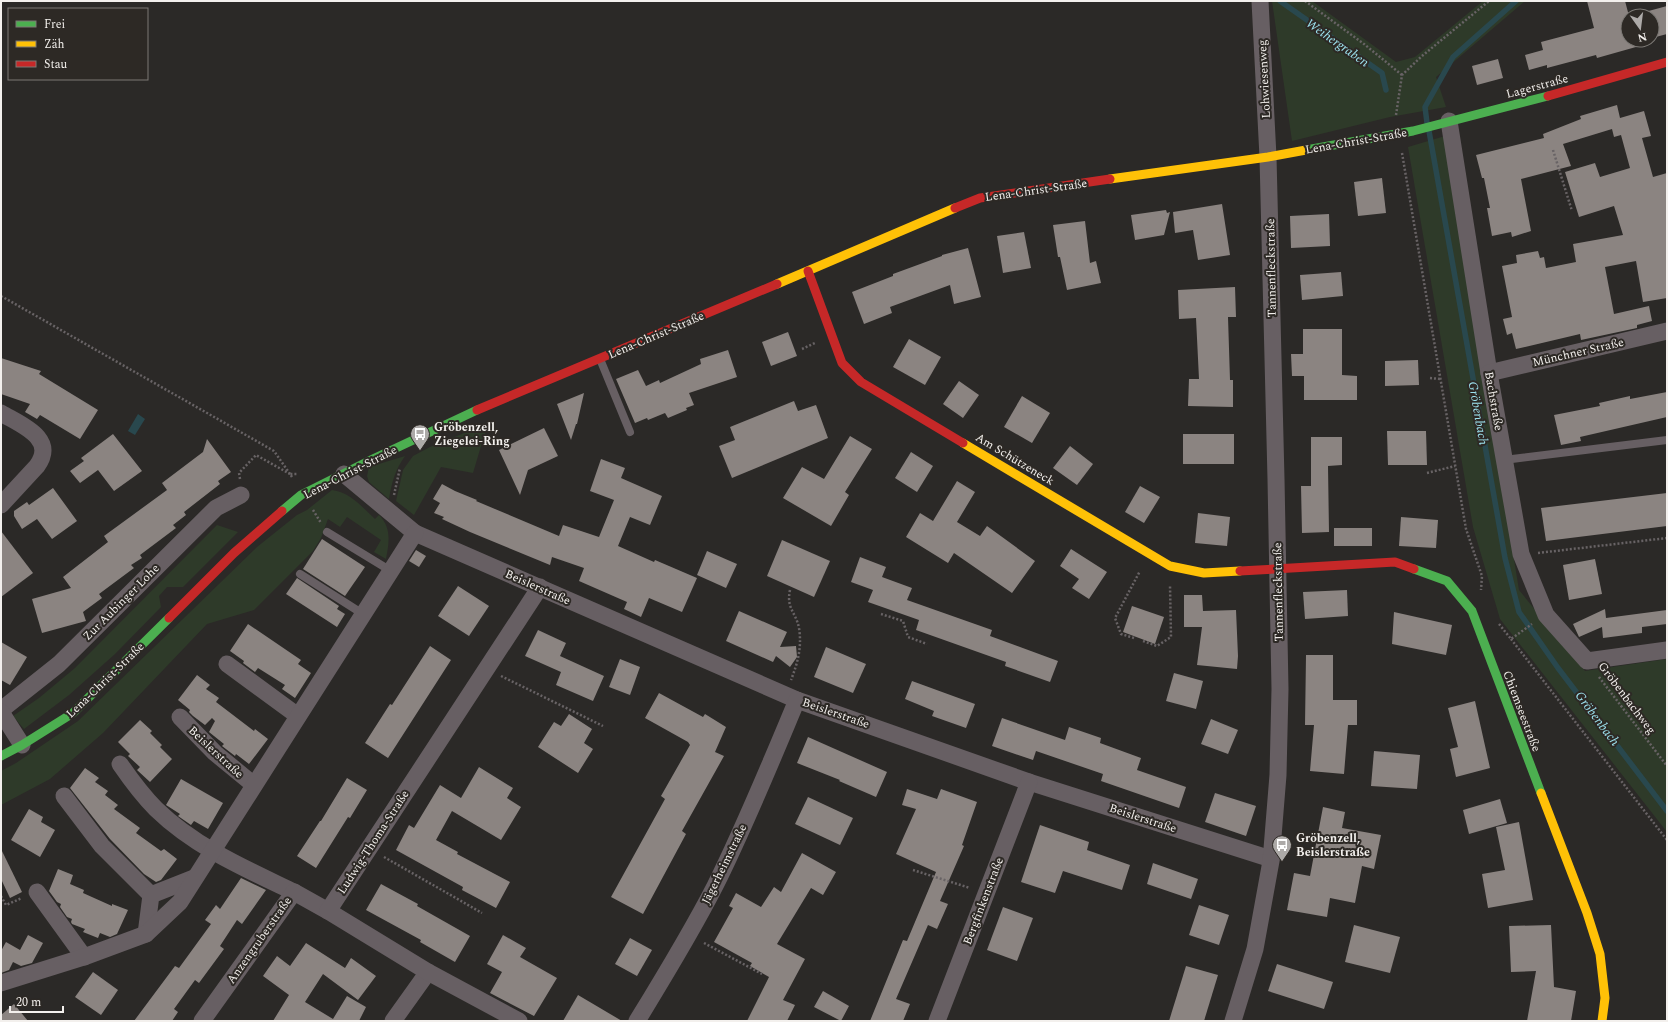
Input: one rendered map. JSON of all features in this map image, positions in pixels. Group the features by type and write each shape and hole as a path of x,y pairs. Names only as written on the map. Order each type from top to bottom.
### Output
{"street":[{"name":"Lohwiesenweg","path":"1260,1 1268,157"},
{"name":"Lagerstraße","path":"1413,131 1538,99 1667,62"},
{"name":"Bachstraße","path":"1443,123 1521,554 1546,615 1587,661"},
{"name":"Lena-Christ-Straße","path":"1,756 74,713 234,553 302,495 375,458 468,414 980,198 1268,157 1413,131"},
{"name":"Tannenfleckstraße","path":"1233,1021 1255,949 1271,859 1278,775 1280,689 1268,157"},
{"name":"Am Schützeneck","path":"808,271 842,363 861,382 1170,566 1204,573 1278,570"},
{"name":"Münchner Straße","path":"1489,373 1667,331"},
{"path":"1,413 34,433 42,441 44,450 42,459 37,466 1,504"},
{"name":"Beislerstraße","path":"344,474 415,533 797,700 1029,782 1271,859"},
{"name":"Zur Aubinger Lohe","path":"1,711 59,664 216,508 241,496"},
{"name":"Beislerstraße","path":"211,851 415,533"},
{"name":"Chiemseestraße","path":"1278,570 1395,562 1447,581 1472,612 1590,920 1600,954 1605,998 1602,1021"},
{"name":"Ludwig-Thoma-Straße","path":"328,911 540,587"},
{"path":"1587,661 1667,650"},
{"path":"227,664 298,716"},
{"name":"Jägerheimstraße","path":"637,1021 715,886 797,700"},
{"path":"1,711 22,745"},
{"name":"Beislerstraße","path":"180,717 214,753 254,786"},
{"path":"120,764 156,809 174,825 211,851 294,892"},
{"name":"Bergfinkenstraße","path":"937,1021 1029,782"},
{"path":"64,796 102,846 151,895"},
{"path":"1,982 84,957 146,934 180,902 211,851"},
{"path":"151,895 194,878"},
{"path":"37,892 84,957"},
{"name":"Anzengruberstraße","path":"202,1021 294,892 328,911"},
{"path":"146,934 151,895"},
{"path":"328,911 428,972 519,1021"},
{"path":"393,1021 428,972"}],"lane":[{"path":"600,358 630,432"},
{"path":"1504,460 1667,440"},
{"path":"327,532 391,571"},
{"path":"300,574 363,614"}],"path":[{"path":"1305,1 1364,44 1402,76"},
{"path":"1472,612 1481,599 1482,576 1466,529 1395,111 1402,76 1422,56 1489,1"},
{"path":"1553,150 1572,211"},
{"path":"1,296 274,451 290,474 256,455 239,473 241,496"},
{"path":"1430,378 1440,379"},
{"path":"1427,473 1455,466"},
{"path":"309,505 327,532"},
{"path":"1521,554 1667,538"},
{"path":"1134,638 1121,634 1115,618 1149,553"},
{"path":"1143,641 1157,646 1171,638 1170,566"},
{"path":"790,590 788,601 798,627 799,658 790,684"},
{"path":"881,614 903,621 908,637 927,644"},
{"path":"1511,639 1667,840"},
{"name":"Gröbenbachweg","path":"1587,661 1667,766"},
{"path":"487,668 603,726"},
{"path":"369,849 482,913"},
{"path":"913,870 985,893"},
{"path":"1,896 6,905 37,892"},
{"path":"688,935 762,974"}],"green space":[{"path":"1272,1 1312,1 1396,62 1415,57 1483,1 1525,1 1436,77 1446,107 1390,117 1292,141"},
{"path":"1445,136 1519,590 1585,671 1667,659 1667,832 1500,619 1473,527 1408,147"},
{"path":"491,422 484,436 473,473 441,467 414,515 396,501 403,470 413,456 430,447"},
{"path":"405,456 394,476 389,499 369,482 367,476 369,467"},
{"path":"332,490 338,491 350,497 375,519 379,515 383,520 388,530 386,559 374,552 381,540 347,517 340,527 328,519 321,538 313,551 254,610 207,624 103,733 50,779 1,805 1,771 16,763 78,721 257,547 297,515 307,510"},
{"path":"217,525 238,532 183,587 167,587 159,596 161,607 115,654 69,695 24,729 13,716 39,698 75,668"}],"water":[{"path":"138,414 145,419 135,435 128,431"}],"building":[{"path":"1587,1 1625,1 1627,8 1620,8 1620,48 1632,48 1597,58 1596,55 1547,68 1547,65 1529,70 1525,55 1543,50 1541,42 1594,28"},
{"path":"1667,6 1667,34 1660,36 1660,8"},
{"path":"1498,59 1503,78 1477,85 1472,66"},
{"path":"1617,105 1620,118 1644,111 1651,136 1642,138 1653,177 1667,173 1667,298 1643,302 1636,261 1605,267 1614,314 1649,306 1652,321 1637,325 1637,328 1581,340 1580,334 1516,349 1512,333 1507,335 1503,319 1512,317 1502,266 1517,263 1516,255 1538,251 1540,258 1544,257 1546,268 1576,262 1573,244 1623,235 1614,206 1579,217 1565,172 1595,163 1600,177 1630,168 1621,135 1614,137 1612,129 1563,144 1571,166 1521,179 1531,231 1512,237 1511,232 1492,236 1487,208 1490,208 1484,178 1482,178 1476,155 1544,138 1543,134 1581,119 1580,116"},
{"path":"1382,178 1386,213 1358,216 1354,182"},
{"path":"1222,204 1230,255 1198,260 1193,230 1175,233 1173,212"},
{"path":"1166,210 1167,213 1170,212 1164,235 1135,240 1131,215"},
{"path":"1329,214 1330,246 1291,248 1290,216"},
{"path":"1085,221 1090,263 1096,261 1101,283 1067,290 1060,257 1058,257 1053,225"},
{"path":"1024,232 1031,268 1003,273 997,236"},
{"path":"968,248 981,297 954,304 950,285 890,307 892,313 864,324 852,292 942,255"},
{"path":"1341,272 1343,296 1302,300 1300,275"},
{"path":"1235,287 1236,317 1228,317 1230,380 1233,380 1233,407 1188,406 1189,379 1199,379 1196,318 1179,319 1178,290"},
{"path":"1303,329 1342,329 1342,375 1357,376 1357,400 1304,400 1304,376 1292,376 1291,354 1303,354"},
{"path":"788,332 797,356 771,366 762,342"},
{"path":"909,339 941,357 925,385 893,367"},
{"path":"728,350 737,377 689,393 694,405 686,408 687,410 668,418 665,413 648,420 647,418 635,423 616,379 638,370 646,386 659,380 660,383 701,364 700,359"},
{"path":"1,358 41,371 39,374 98,410 80,439 40,415 37,419 25,412 30,404 1,394"},
{"path":"1418,360 1419,385 1385,386 1385,361"},
{"path":"959,381 979,395 963,418 943,404"},
{"path":"1667,392 1667,417 1580,437 1581,441 1561,445 1554,415 1600,406 1599,403 1630,396 1630,399"},
{"path":"584,393 577,424 571,440 557,404"},
{"path":"1022,396 1050,413 1032,443 1004,427"},
{"path":"794,401 798,411 816,405 828,438 732,478 719,446 735,440 730,427"},
{"path":"544,428 558,456 528,470 520,495 499,450"},
{"path":"1387,431 1426,431 1427,465 1388,465"},
{"path":"113,434 142,471 114,491 98,470 80,483 70,471 84,461 81,458"},
{"path":"1183,434 1234,434 1234,464 1183,464"},
{"path":"850,436 872,449 845,492 849,495 831,526 783,498 802,467 824,479"},
{"path":"1311,437 1342,437 1342,465 1328,466 1329,532 1302,533 1301,486 1311,486"},
{"path":"207,439 231,472 218,481 220,484 184,512 186,515 173,525 176,528 140,555 142,558 131,565 134,568 99,594 102,598 83,612 86,621 42,633 32,599 71,588 63,577 108,542 104,536 167,490 162,483 203,452"},
{"path":"1070,446 1093,464 1077,485 1053,468"},
{"path":"911,452 933,466 917,492 895,478"},
{"path":"601,459 625,468 621,478 662,496 650,525 630,517 618,546 654,562 655,560 697,578 682,612 649,598 641,617 624,609 627,602 579,581 584,568 552,557 550,565 470,532 442,519 444,517 434,513 440,503 433,499 442,484 477,500 476,501 559,536 563,525 599,537 614,500 590,491"},
{"path":"957,481 975,492 957,522 980,536 987,526 1035,561 1012,593 954,553 948,563 906,537 920,513 933,521"},
{"path":"1140,486 1160,497 1144,523 1125,512"},
{"path":"53,488 77,521 52,539 37,519 22,529 14,516 14,511 27,502 29,505"},
{"path":"1667,493 1667,526 1546,541 1541,508"},
{"path":"1198,513 1230,517 1227,546 1195,543"},
{"path":"1401,517 1438,520 1436,548 1399,546"},
{"path":"1334,528 1372,528 1372,546 1334,546"},
{"path":"1,531 33,573 1,597"},
{"path":"322,539 365,567 345,596 303,569"},
{"path":"782,540 830,561 814,597 767,576"},
{"path":"1071,549 1107,572 1089,599 1072,588 1079,579 1060,566"},
{"path":"416,550 426,556 419,567 409,561"},
{"path":"707,551 737,564 726,588 697,575"},
{"path":"860,557 886,567 882,577 912,588 907,600 992,630 990,636 1058,661 1050,682 1005,666 1006,662 916,630 919,620 868,602 873,590 851,582"},
{"path":"1595,559 1602,594 1569,600 1563,565"},
{"path":"297,578 339,606 337,609 345,614 337,627 286,594"},
{"path":"458,586 489,606 469,636 438,616"},
{"path":"1347,590 1348,616 1305,619 1303,592"},
{"path":"1184,595 1202,595 1203,611 1236,610 1238,656 1237,669 1197,665 1202,627 1184,627"},
{"path":"1132,606 1164,617 1155,644 1123,632"},
{"path":"1605,609 1606,618 1667,610 1667,624 1642,627 1642,633 1603,638 1602,627 1579,637 1573,624"},
{"path":"739,611 787,632 780,647 796,646 797,657 790,667 776,656 773,662 726,641"},
{"path":"1394,612 1452,625 1446,655 1392,644"},
{"path":"248,624 301,660 298,664 311,673 295,698 282,689 285,685 258,668 255,672 243,663 244,661 230,651"},
{"path":"538,630 566,643 560,656 604,676 593,701 556,685 561,672 525,656"},
{"path":"1,642 27,657 10,685 1,680"},
{"path":"430,646 451,660 388,758 365,743 390,704 392,705"},
{"path":"826,647 866,664 853,693 814,677"},
{"path":"1306,655 1333,655 1333,700 1357,700 1357,725 1348,725 1344,774 1310,771 1314,725 1305,725"},
{"path":"620,659 640,667 630,695 609,687"},
{"path":"1174,673 1203,681 1196,709 1166,701"},
{"path":"197,675 210,685 206,689 219,698 216,702 254,731 255,729 268,739 249,764 222,746 224,744 209,732 215,721 212,718 205,725 193,716 189,712 190,710 178,700"},
{"path":"912,681 975,704 966,728 932,716 934,711 905,699"},
{"path":"659,693 703,717 705,714 726,727 715,752 724,756 682,831 686,834 643,914 611,897 665,799 661,796 690,745 688,742 645,718"},
{"path":"1475,701 1490,768 1456,777 1450,749 1458,747 1448,708"},
{"path":"569,714 592,729 584,743 593,749 578,773 538,747 554,722 561,726"},
{"path":"1002,718 1065,740 1069,727 1101,738 1100,743 1141,758 1137,770 1186,787 1179,808 1101,781 1103,774 1036,751 1033,760 992,746"},
{"path":"1211,719 1238,730 1228,754 1201,744"},
{"path":"140,720 152,731 150,733 162,745 160,747 172,759 150,782 137,770 140,767 128,756 130,754 118,742"},
{"path":"808,737 887,772 876,797 839,781 840,780 797,763"},
{"path":"1374,751 1420,755 1417,789 1371,786"},
{"path":"479,767 513,788 507,798 521,807 501,840 452,811 436,840 458,852 457,854 510,882 496,908 462,890 463,887 396,850 409,825 414,828 440,785 461,798"},
{"path":"85,768 99,778 95,782 108,791 105,795 118,805 114,809 140,828 136,833 161,851 164,849 177,859 161,880 156,882 144,874 110,839 70,788"},
{"path":"347,778 367,790 316,868 297,856 321,821"},
{"path":"181,779 223,803 208,829 194,821 191,825 178,816 180,814 166,805"},
{"path":"907,789 937,799 941,789 977,802 962,845 964,846 940,901 948,904 937,929 928,925 896,999 910,1004 903,1021 870,1021 903,940 907,941 936,872 896,854 916,809 902,805"},
{"path":"1215,793 1256,806 1246,836 1205,822"},
{"path":"808,797 853,818 840,845 795,824"},
{"path":"1500,799 1507,823 1469,834 1463,810"},
{"path":"1323,807 1345,812 1342,828 1381,835 1374,869 1362,866 1355,903 1330,898 1327,917 1287,910 1294,873 1310,876"},
{"path":"29,809 43,817 41,822 55,830 40,857 11,840"},
{"path":"1519,822 1533,900 1488,908 1482,874 1505,870 1496,827"},
{"path":"1040,825 1089,842 1087,850 1130,865 1122,890 1063,871 1055,893 1021,882"},
{"path":"1,849 22,892 10,898 1,879"},
{"path":"802,853 836,872 823,895 811,888 777,944 805,959 783,1000 795,1005 787,1021 747,1021 769,977 750,966 752,963 714,942 733,908 729,906 736,893 761,907 774,887 781,892"},
{"path":"1153,863 1198,879 1191,899 1147,884"},
{"path":"58,869 73,875 70,884 84,890 83,893 112,906 112,904 128,910 117,934 110,937 100,933 98,938 83,932 85,929 72,924 72,919 67,917 60,907 61,904 57,902 49,891"},
{"path":"241,878 266,890 242,924 237,920 220,946 224,949 199,983 195,980 174,1009 178,1012 172,1021 134,1021 175,966 179,968 211,924 205,920 216,905 220,909"},
{"path":"381,884 418,904 417,906 470,936 455,962 420,942 421,940 366,910"},
{"path":"1199,905 1229,915 1219,945 1189,935"},
{"path":"1003,907 1033,918 1017,961 987,950"},
{"path":"1354,925 1400,937 1390,973 1345,962"},
{"path":"1551,925 1554,987 1576,991 1571,1021 1527,1021 1536,971 1511,972 1509,926"},
{"path":"28,935 43,943 32,963 21,966 13,962 9,970 1,973 1,951 6,942 20,950"},
{"path":"503,935 526,948 520,957 557,978 534,1016 490,993 502,972 487,964"},
{"path":"630,938 652,950 637,976 615,964"},
{"path":"306,943 345,968 351,958 376,976 358,1000 323,974 305,1002 333,1019 347,996 366,1007 359,1021 273,1021 289,995 263,976 277,956 290,966"},
{"path":"1277,964 1333,982 1324,1009 1268,991"},
{"path":"1186,966 1218,975 1204,1021 1169,1021"},
{"path":"93,972 118,990 101,1015 75,997"},
{"path":"823,991 849,1006 841,1021 814,1007"},
{"path":"578,995 622,1021 563,1021"},
{"path":"14,1004 28,1021 1,1021 1,1015"}],"waterway":[{"name":"Weihergraben","path":"1280,1 1382,73 1386,90"},
{"name":"Gröbenbach","path":"1427,123 1425,107 1453,57 1516,1"},
{"name":"Gröbenbach","path":"1429,131 1505,558 1519,612 1558,668 1667,811"}],"traffic: fast":[{"path":"1306,150 1413,131 1548,96"},
{"path":"282,511 301,495 477,410"},
{"path":"1414,569 1447,581 1472,611 1541,793"},
{"path":"1,756 22,745 73,713 169,618"}],"traffic: slow":[{"path":"1110,179 1268,157 1306,150"},
{"path":"777,284 955,208"},
{"path":"963,443 1170,566 1204,573 1240,571"},
{"path":"1541,793 1587,913 1600,954 1605,998 1602,1021"}],"traffic: jam":[{"path":"1548,96 1667,62"},
{"path":"955,208 980,198 1110,179"},
{"path":"808,271 842,363 861,382 963,443"},
{"path":"477,410 777,284"},
{"path":"169,618 234,553 282,511"},
{"path":"1240,571 1395,562 1414,569"}],"place":[{"name":"Gröbenzell, Ziegelei-Ring","path":"420,451"},
{"name":"Gröbenzell, Beislerstraße","path":"1282,862"}]}
